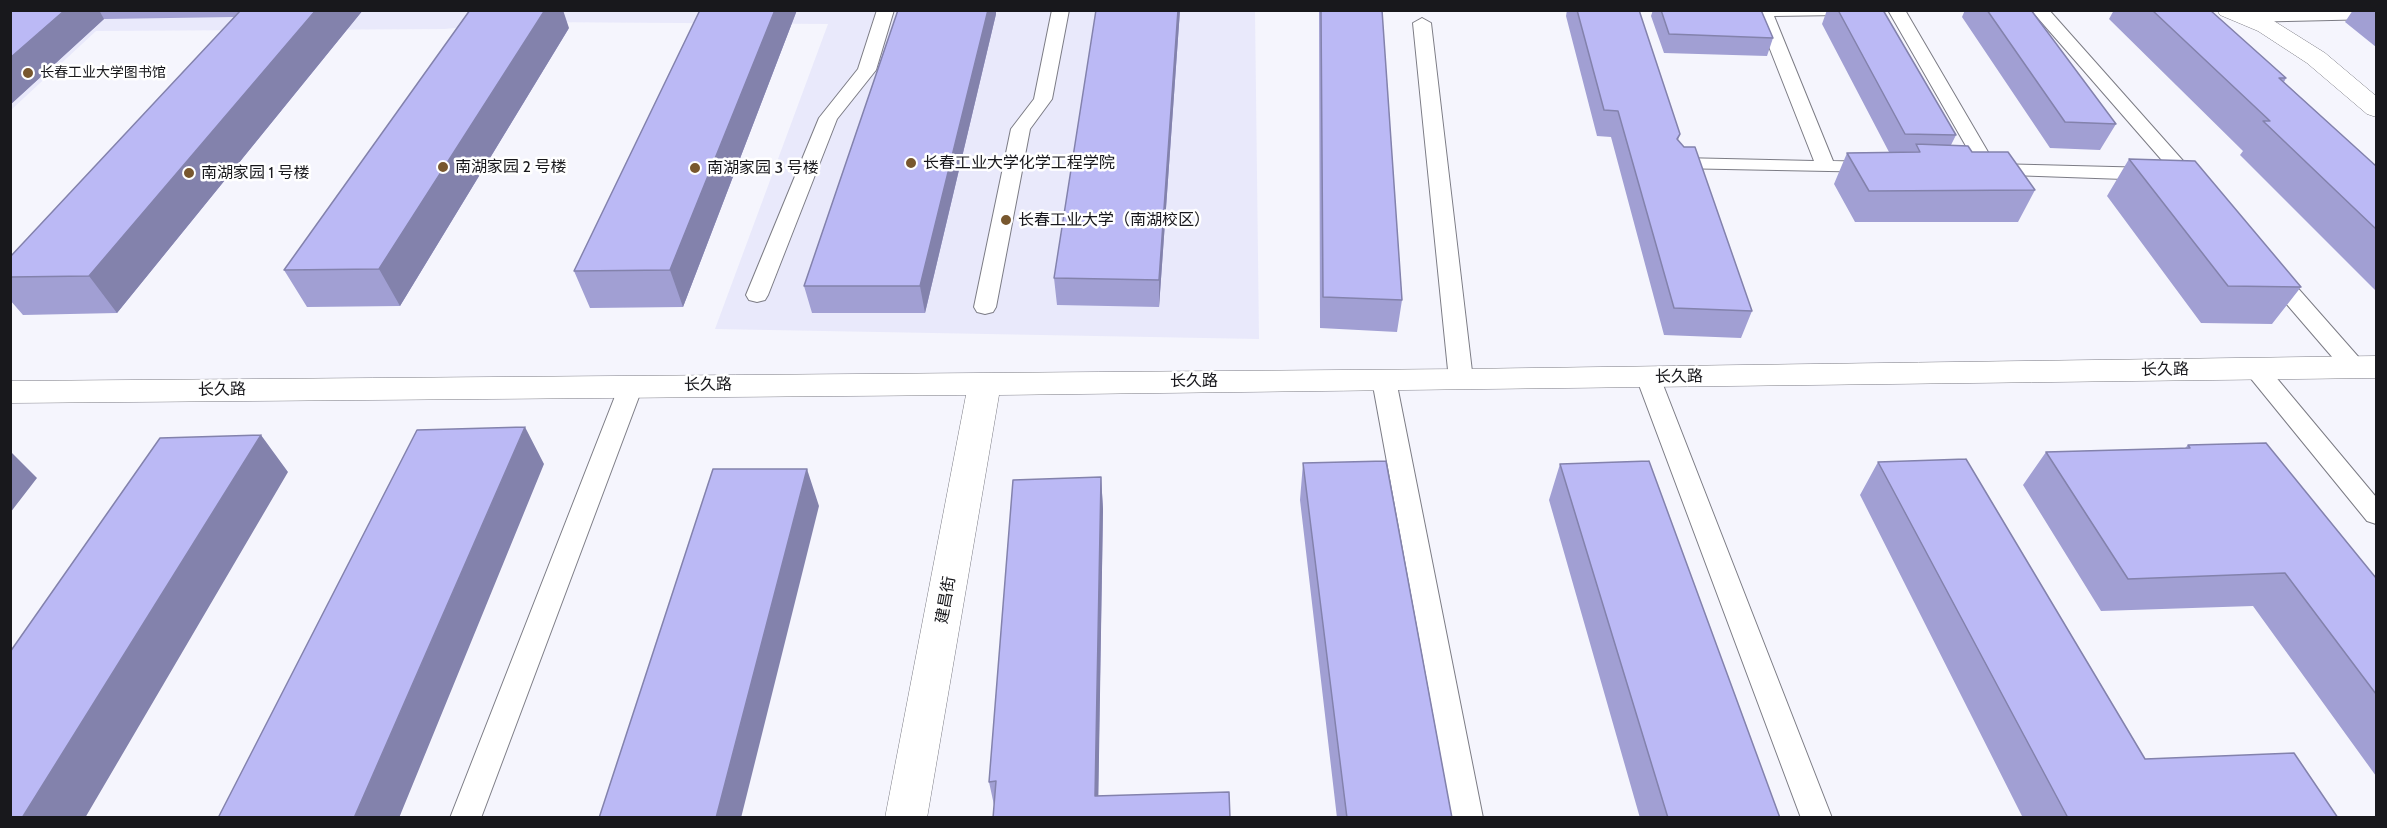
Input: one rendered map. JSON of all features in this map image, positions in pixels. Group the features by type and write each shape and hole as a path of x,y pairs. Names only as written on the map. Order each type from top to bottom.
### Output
{"street":[{"path":"2236,14 2266,26 2316,58 2376,109"},
{"name":"长久路","path":"10,392 985,382 1461,380 2365,367"},
{"name":"建昌街","path":"906,818 985,382"}],"lane":[{"path":"757,295 828,118 867,70 886,10"},
{"path":"984,307 1022,129 1043,99 1061,10"},
{"path":"1826,167 1763,12 1840,10"},
{"path":"1896,10 1989,170"},
{"path":"2039,10 2207,201"},
{"path":"2236,14 2376,14"},
{"path":"1422,24 1461,380"},
{"path":"1682,164 1896,168"},
{"path":"1966,170 2184,174"},
{"path":"2262,262 2365,367"},
{"path":"2256,369 2376,514"},
{"path":"1648,377 1817,818"},
{"path":"1384,380 1467,818"},
{"path":"465,818 631,386"}],"shaded area":[{"name":"长春工业大学（南湖校区）","path":"11,11 1255,11 1259,339 715,329 828,24 531,22 444,29 96,31 11,110"}],"building":[{"path":"10,10 65,10 10,58"},
{"path":"241,10 316,10 89,276 10,277 10,257"},
{"path":"470,10 545,10 379,269 284,270"},
{"path":"700,10 775,10 670,270 574,271"},
{"name":"长春工业大学化学工程学院","path":"898,10 988,10 920,286 804,286"},
{"path":"1096,10 1178,10 1159,280 1054,278"},
{"path":"1321,10 1382,10 1402,300 1323,297"},
{"path":"1577,10 1639,10 1680,134 1677,139 1684,147 1695,147 1752,311 1674,308 1618,111 1604,110"},
{"path":"1661,10 1761,10 1773,38 1669,34"},
{"path":"1838,10 1883,10 1956,135 1905,134"},
{"path":"1987,10 2031,10 2116,124 2065,122"},
{"path":"2152,10 2210,10 2286,78 2279,78 2376,166 2376,229 2263,121 2270,121"},
{"path":"1916,144 1968,146 1972,152 2008,152 2035,190 1869,191 1847,153 1920,152"},
{"path":"2129,159 2195,161 2301,287 2228,286"},
{"path":"525,427 354,818 218,818 417,430"},
{"path":"261,435 22,818 10,818 10,652 160,438"},
{"path":"2266,443 2376,578 2376,694 2285,573 2128,579 2046,452 2190,448 2188,445"},
{"path":"1966,459 2145,759 2294,753 2338,818 2068,818 1878,462"},
{"path":"1386,461 1452,818 1347,818 1303,463"},
{"path":"1649,461 1780,818 1668,818 1560,464"},
{"path":"713,469 807,469 716,818 599,818"},
{"path":"1101,477 1095,796 1229,792 1230,818 993,818 996,781 989,782 1013,480"}],"place":[{"name":"长春工业大学图书馆","path":"28,73"},
{"name":"长春工业大学化学工程学院","path":"911,163"},
{"name":"南湖家园 2 号楼","path":"443,167"},
{"name":"南湖家园 3 号楼","path":"695,168"},
{"name":"南湖家园 1 号楼","path":"189,173"},
{"name":"长春工业大学（南湖校区）","path":"1006,220"}]}
